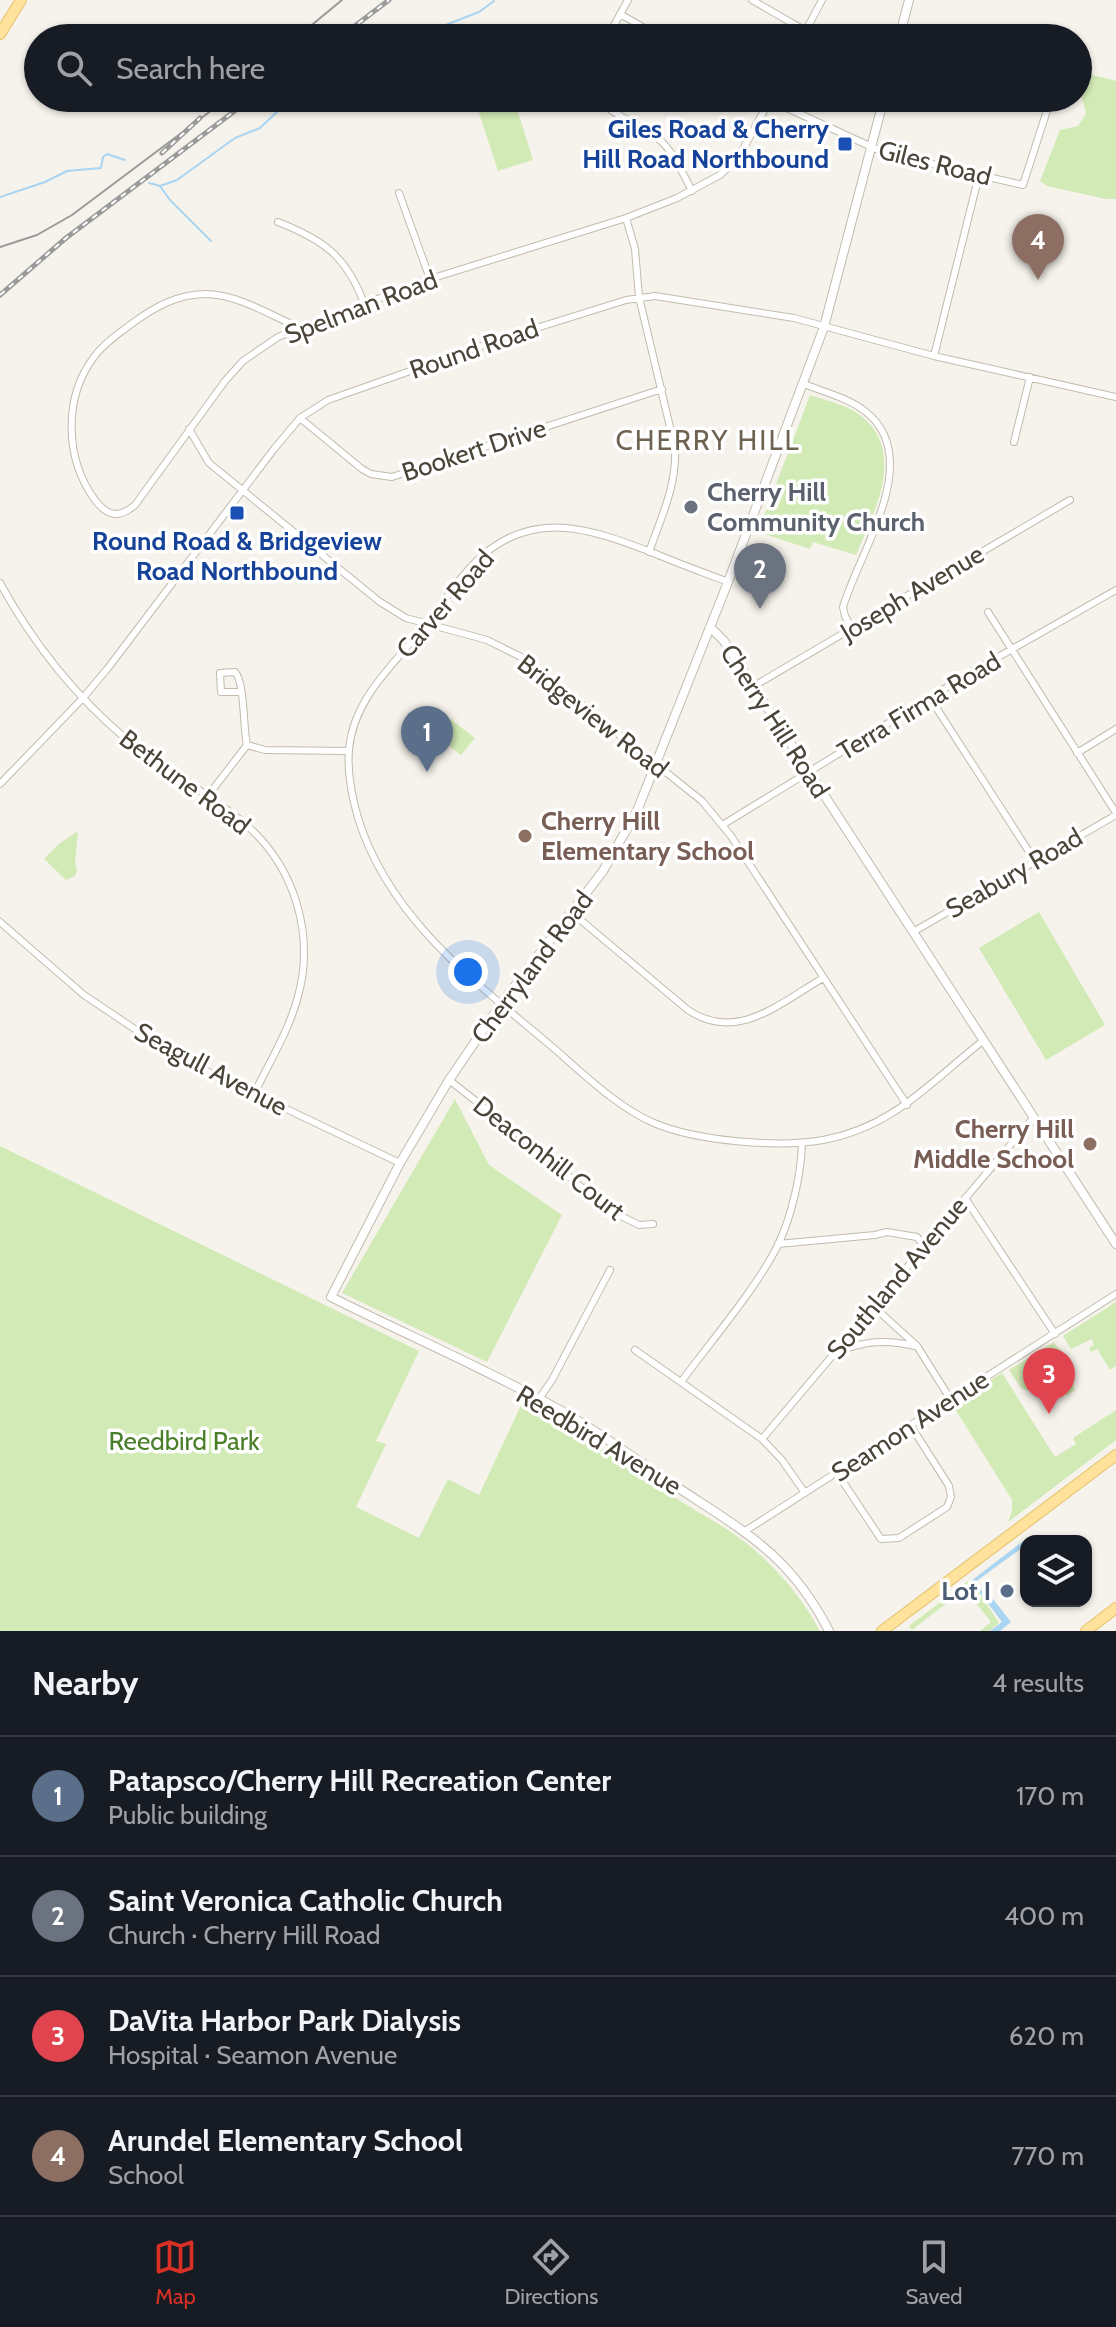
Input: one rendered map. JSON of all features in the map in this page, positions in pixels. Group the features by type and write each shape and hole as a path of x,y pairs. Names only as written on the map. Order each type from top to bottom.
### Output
{"main road":[{"path":"0,34 21,0"},
{"path":"882,1631 1116,1455"},
{"path":"1086,1631 1116,1608"}],"street":[{"path":"615,24 628,0"},
{"path":"752,0 789,24"},
{"path":"809,24 822,0"},
{"path":"903,24 909,0"},
{"path":"620,14 638,24"},
{"path":"614,112 661,141 675,159 692,191"},
{"name":"Spelman Road","path":"298,327 240,301 210,294 195,295 178,298 148,311 95,355 78,386 73,403 75,456 95,499 110,514 121,515 135,505 189,429 243,361 278,337 430,279 626,218 692,191 720,175 738,158 762,112"},
{"name":"Giles Road","path":"796,112 871,149 1023,185 1046,112"},
{"name":"Cherry Hill Road","path":"880,112 824,327 710,627 724,641 754,686 1116,1244"},
{"path":"934,356 979,175"},
{"path":"399,193 430,279"},
{"path":"626,218 635,249 639,297 675,448 676,463 670,494 649,552"},
{"path":"278,222 313,238 341,259 351,271 364,303"},
{"name":"Round Road","path":"0,784 82,699 128,643 243,488 300,418 328,400 430,363 639,297 682,298 794,318 934,356 1116,397"},
{"path":"1014,442 1030,377"},
{"path":"804,384 865,411 880,428 890,457 888,490 843,607 852,629"},
{"name":"Bookert Drive","path":"300,418 362,469 381,477 392,477 662,389"},
{"name":"Bridgeview Road","path":"189,429 209,463 395,613 487,640 523,658 702,801 724,824 907,1105"},
{"name":"Joseph Avenue","path":"754,686 1070,500"},
{"name":"Carver Road","path":"349,751 356,717 365,701 481,556 509,538 529,531 567,527 587,530 728,582"},
{"name":"Bethune Road","path":"0,583 35,642 82,699 126,739 244,823 271,851 291,884 301,921 304,960 297,1000 254,1094"},
{"name":"Terra Firma Road","path":"724,824 930,698 1116,590"},
{"path":"988,612 1116,814"},
{"name":"Cherryland Road","path":"331,1297 400,1163 449,1080 501,1004 614,854 657,765 710,627"},
{"path":"241,692 221,692 220,673 238,674 241,692 243,727 247,745"},
{"path":"930,698 1035,861"},
{"path":"1077,753 1116,729"},
{"path":"247,745 265,750 349,751 355,807 381,873 428,937 501,1004 618,1102 654,1123 697,1135 765,1143 802,1143 837,1137 863,1129 907,1105 984,1040"},
{"path":"207,797 247,745"},
{"name":"Seabury Road","path":"913,932 1116,814"},
{"path":"571,912 688,1010 698,1017 723,1024 763,1014 823,978"},
{"name":"Seagull Avenue","path":"0,922 53,970 175,1056 400,1163"},
{"name":"Deaconhill Court","path":"449,1080 607,1209 631,1223 653,1224"},
{"name":"Southland Avenue","path":"762,1439 1034,1117"},
{"path":"681,1382 778,1244 792,1199 802,1143"},
{"path":"965,1198 1055,1334"},
{"path":"778,1244 887,1232 917,1237 924,1246"},
{"path":"539,1399 610,1270"},
{"name":"Seamon Avenue","path":"745,1531 1116,1294"},
{"name":"Reedbird Avenue","path":"331,1297 539,1399 603,1437 745,1531 788,1568 812,1600 829,1631"},
{"path":"873,1306 917,1346 951,1400"},
{"path":"834,1353 870,1341 886,1340 917,1346"},
{"path":"635,1350 762,1439 782,1460 805,1493"},
{"path":"837,1473 877,1535 887,1540 899,1538 947,1507 951,1497 949,1486 911,1426"}],"green space":[{"path":"1092,75 1116,81 1116,199 1047,186 1040,181 1060,130 1078,126 1086,114 1092,112"},
{"path":"479,112 518,112 533,160 498,171"},
{"path":"810,395 857,413 873,428 881,444 883,481 856,555 813,542 810,549 758,532"},
{"path":"449,718 475,738 461,755 435,735"},
{"path":"78,831 77,871 75,876 66,880 44,859"},
{"path":"1039,912 1105,1025 1046,1060 979,948"},
{"path":"455,1099 489,1165 562,1215 487,1362 342,1293"},
{"name":"Reedbird Park","path":"0,1146 419,1351 376,1441 386,1444 356,1507 419,1538 448,1479 479,1495 522,1403 581,1435 740,1538 779,1574 820,1631 0,1631"},
{"path":"1116,1302 1116,1366 1110,1370 1097,1349 1091,1352 1089,1348 1094,1345 1092,1339 1071,1349 1063,1336"},
{"path":"1054,1342 1064,1356 1075,1390 1067,1396 1064,1392 1058,1396 1049,1381 1044,1384 1040,1377 1032,1382 1035,1387 1029,1391 1021,1388 1009,1370"},
{"path":"1002,1373 1055,1457 1076,1444 1073,1438 1116,1410 1116,1440 1008,1522 1012,1500 952,1404"},
{"path":"968,1581 974,1585 999,1623 989,1631 980,1631 991,1622 965,1589 912,1630 909,1626"}],"water":[{"path":"1020,1543 1020,1549 975,1582 983,1592 986,1590 1011,1622 1000,1631 990,1631 1002,1622 971,1581"}],"waterway":[{"path":"448,24 479,12 494,1"},
{"path":"149,183 160,186 177,180 235,138 260,128 277,112"},
{"path":"0,197 67,171 101,168 103,157 107,154 125,160"},
{"path":"160,186 211,241"}],"tram line":[{"path":"313,24 342,0"},
{"path":"0,247 37,235 72,215 209,112"}],"railway":[{"path":"357,24 389,0"},
{"path":"0,295 66,238 233,112"},
{"path":"162,153 200,118"}],"place":[{"name":"Giles Road & Cherry Hill Road Northbound","path":"845,144"},
{"name":"Arundel Elementary School","path":"1038,280"},
{"name":"Cherry Hill Community Church","path":"691,507"},
{"name":"Round Road & Bridgeview Road Northbound","path":"237,513"},
{"name":"Saint Veronica Catholic Church","path":"760,609"},
{"name":"Patapsco/Cherry Hill Recreation Center","path":"427,772"},
{"name":"Cherry Hill Elementary School","path":"525,836"},
{"name":"Cherry Hill Middle School","path":"1090,1144"},
{"name":"DaVita Harbor Park Dialysis","path":"1049,1414"},
{"name":"Lot I","path":"1007,1591"}],"district":[{"name":"CHERRY HILL","path":"708,440"}]}
